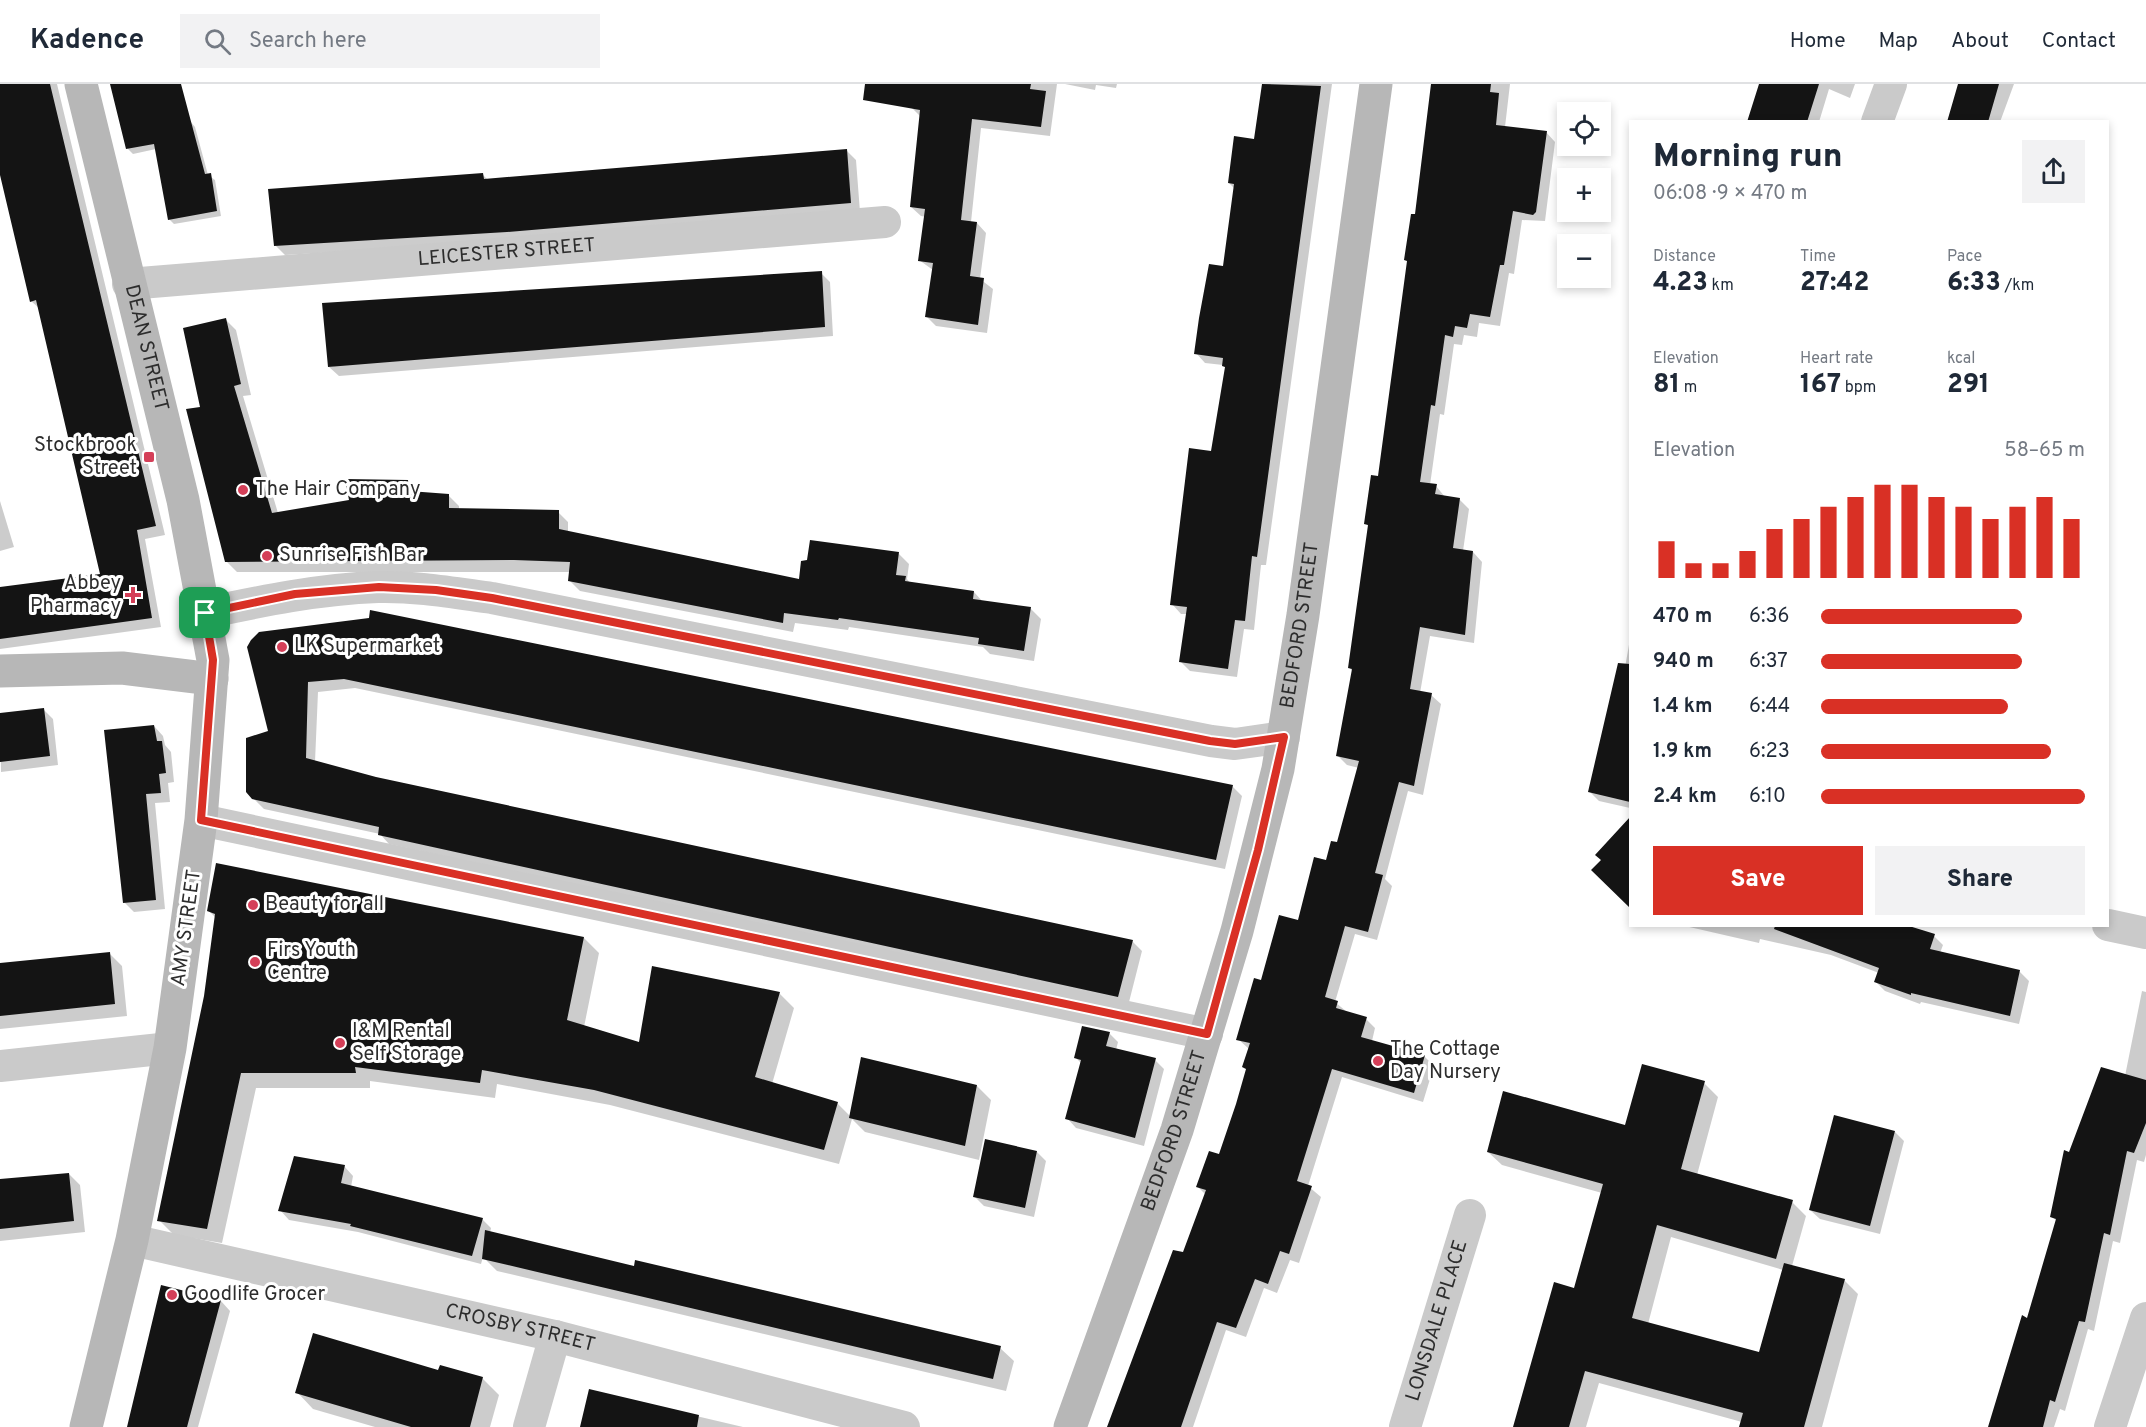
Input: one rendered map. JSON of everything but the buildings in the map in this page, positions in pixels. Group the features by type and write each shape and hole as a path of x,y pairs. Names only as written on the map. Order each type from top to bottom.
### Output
{"street":[{"name":"DEAN STREET","path":"81,84 128,284 183,500 205,613"},
{"name":"BEDFORD STREET","path":"1070,1427 1148,1216 1207,1034 1256,862 1284,737 1376,84"},
{"path":"1878,120 1891,84"},
{"name":"LEICESTER STREET","path":"128,284 885,222"},
{"path":"205,613 295,594 379,587 436,590 492,598 1210,741 1235,744 1284,737"},
{"name":"AMY STREET","path":"86,1427 132,1240 170,1048 201,820 213,660 205,613"},
{"path":"0,671 122,668 212,679"},
{"path":"201,820 1207,1034"},
{"path":"2109,925 2146,933"},
{"path":"0,1066 170,1048"},
{"name":"LONSDALE PLACE","path":"1405,1427 1470,1215"},
{"name":"CROSBY STREET","path":"132,1240 555,1336 904,1427"},
{"path":"2110,1427 2146,1318"},
{"path":"529,1427 555,1336"}],"place":[{"name":"Stockbrook Street","path":"149,457"},
{"name":"The Hair Company","path":"243,490"},
{"name":"Sunrise Fish Bar","path":"267,556"},
{"name":"Abbey Pharmacy","path":"133,595"},
{"name":"LK Supermarket","path":"282,647"},
{"name":"Beauty for all","path":"253,905"},
{"name":"Firs Youth Centre","path":"255,962"},
{"name":"I&M Rental Self Storage","path":"340,1043"},
{"name":"The Cottage Day Nursery","path":"1378,1061"},
{"name":"Goodlife Grocer","path":"172,1295"}],"route":[{"path":"379,587 436,590 492,598 1210,741 1235,744 1284,737 1237,931 1207,1034 201,820 213,660 205,613 295,594 379,587"}]}
